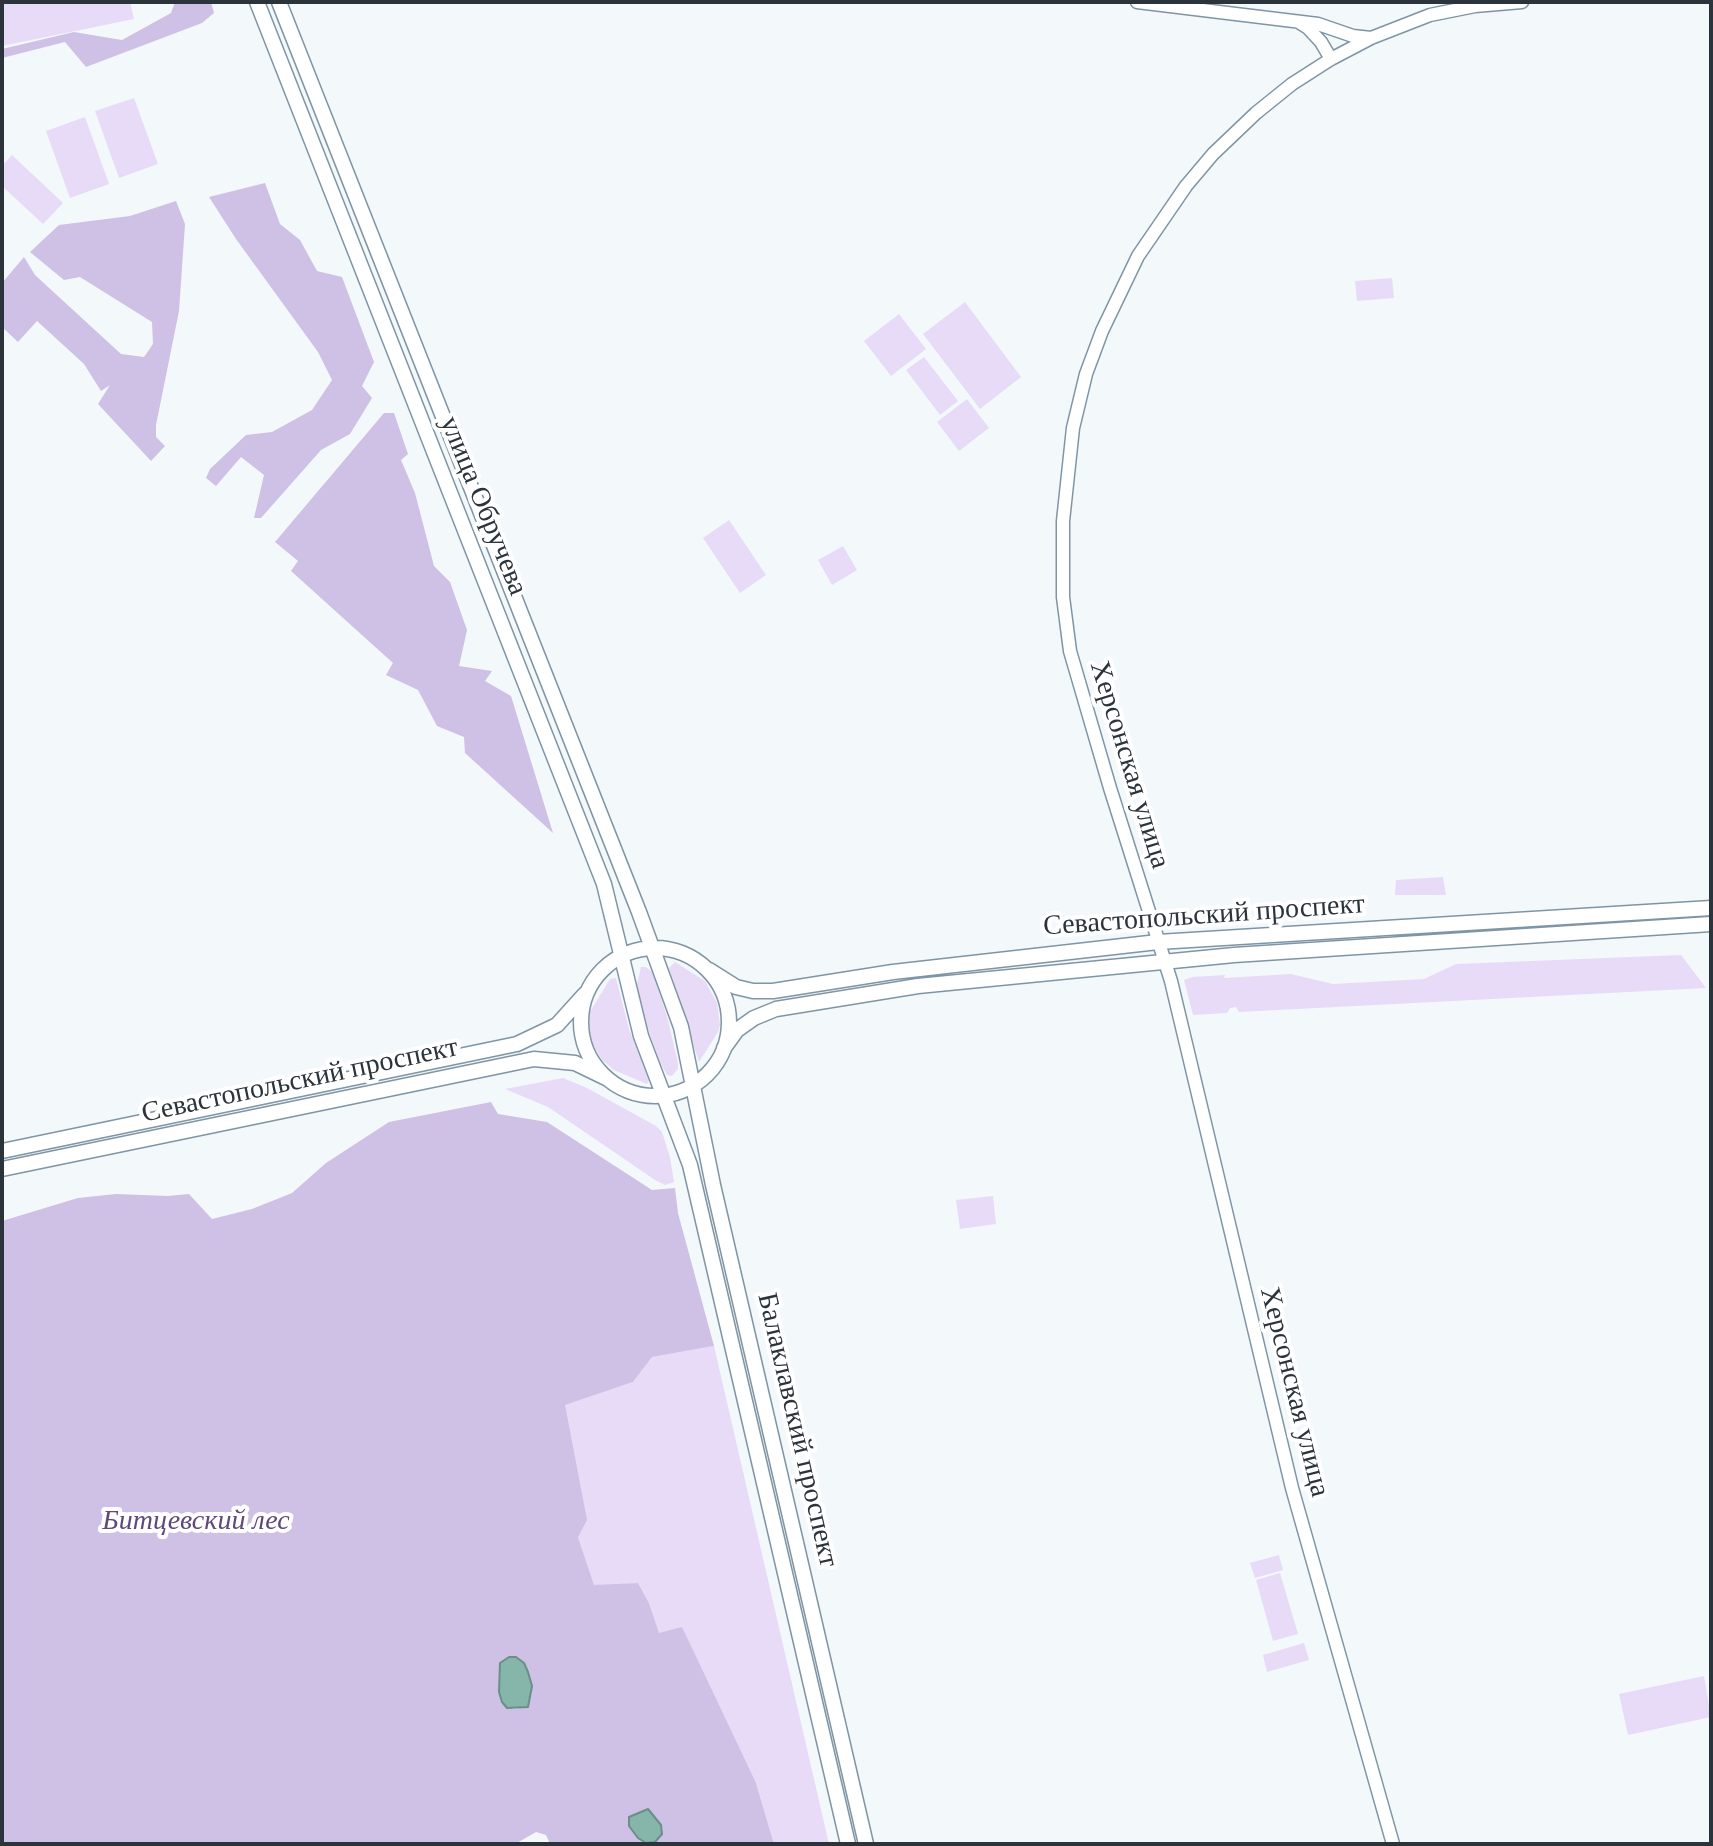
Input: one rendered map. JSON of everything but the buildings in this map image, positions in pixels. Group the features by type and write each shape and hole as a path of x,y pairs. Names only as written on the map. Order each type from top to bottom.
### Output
{"main road":[{"name":"улица Обручева","path":"257,2 591,849 614,922 641,1036"},
{"name":"улица Обручева","path":"279,2 681,1027"},
{"name":"Севастопольский проспект","path":"652,947 662,946 686,954 736,987 773,991 893,972 1158,942 1711,908"},
{"name":"Севастопольский проспект","path":"694,1084 716,1063 737,1030 754,1018 776,1009 804,1003 918,986 1164,962 1711,924"},
{"path":"621,956 652,947"},
{"name":"Севастопольский проспект","path":"2,1151 517,1044 557,1025 601,973 621,956"},
{"path":"709,970 719,982 731,1011 724,1048"},
{"path":"585,994 580,1033 590,1059 606,1078"},
{"name":"Балаклавский проспект","path":"681,1027 713,1185 866,1844"},
{"name":"Балаклавский проспект","path":"641,1036 690,1165 848,1844"},
{"name":"Севастопольский проспект","path":"2,1169 534,1059 575,1063 636,1093 666,1097"},
{"path":"666,1097 694,1084"}],"street":[{"path":"1137,2 1318,24 1353,36 1371,38"},
{"name":"Херсонская улица","path":"1393,1844 1292,1488 1180,1015 1096,742 1067,631 1063,597 1063,521 1073,428 1086,374 1102,331 1138,256 1213,154 1292,84 1371,38 1430,15 1475,6 1522,2"},
{"path":"1298,21 1308,28 1331,59"}],"shaded area":[{"path":"2,2 130,2 134,19 2,46"},
{"path":"134,98 158,164 119,178 95,111"},
{"path":"85,117 109,184 70,198 46,131"},
{"path":"12,155 63,203 43,224 2,186 2,166"},
{"path":"1392,278 1394,298 1357,301 1355,281"},
{"path":"965,302 1021,377 980,409 923,334"},
{"path":"899,314 926,349 891,376 864,341"},
{"path":"924,357 958,401 940,415 906,370"},
{"path":"967,399 989,428 959,451 937,422"},
{"path":"729,520 766,575 740,593 703,538"},
{"path":"843,546 857,570 832,585 818,560"},
{"path":"1443,877 1446,895 1395,895 1396,880"},
{"path":"1681,955 1706,988 1239,1012 1236,1007 1230,1008 1227,1013 1193,1015 1184,980 1225,975 1224,978 1291,974 1333,984 1424,979 1456,964"},
{"path":"675,962 705,981 717,1003 718,1032 699,1062 669,968"},
{"path":"641,967 653,973 668,1020 678,1063 678,1069 672,1076 667,1075 660,1062 641,1009 637,984"},
{"path":"616,978 629,1029 649,1081 647,1084 614,1070 602,1060 589,1038 588,1015 610,979"},
{"path":"563,1078 656,1126 662,1132 674,1182 665,1185 655,1180 548,1107 505,1089"},
{"path":"993,1196 996,1224 960,1229 956,1200"},
{"path":"714,1346 829,1844 774,1844 756,1783 659,1634 649,1603 638,1583 594,1586 578,1537 564,1405 633,1382 652,1357"},
{"path":"1279,1555 1283,1570 1255,1578 1250,1563"},
{"path":"1280,1573 1298,1634 1273,1641 1256,1580"},
{"path":"1304,1643 1309,1660 1267,1672 1263,1655"},
{"path":"509,1657 516,1657 524,1663 528,1672 532,1686 528,1707 507,1708 502,1702 499,1692 500,1663"},
{"path":"1704,1676 1711,1717 1628,1735 1619,1694"},
{"path":"648,1809 661,1825 662,1834 655,1842 646,1843 629,1826 629,1817"}],"green space":[{"path":"175,2 211,2 214,13 202,23 86,67 65,42 2,58 2,49 74,32 122,40 171,13"},
{"path":"265,183 280,224 300,240 317,271 342,277 374,362 362,386 372,398 350,434 321,450 261,518 254,518 264,475 241,457 216,486 206,478 210,469 246,435 272,432 312,410 332,380 318,352 209,197"},
{"path":"176,201 185,224 179,311 156,425 156,437 165,446 151,461 98,404 110,385 101,391 84,364 37,321 18,342 2,327 2,283 24,257 35,275 121,354 144,357 153,344 152,322 80,277 64,280 30,252 59,225 130,216"},
{"path":"384,413 394,413 408,454 401,460 415,493 434,566 450,582 467,630 459,666 492,671 485,681 511,696 553,833 465,753 464,737 437,726 418,690 386,675 393,663 291,571 298,561 275,542"},
{"name":"Битцевский лес","path":"491,1102 498,1114 547,1122 652,1190 675,1188 678,1213 714,1346 652,1357 633,1382 565,1405 587,1520 578,1537 594,1585 638,1583 659,1633 682,1627 756,1783 774,1844 550,1844 546,1835 536,1832 515,1844 2,1844 2,1221 78,1198 116,1194 189,1194 212,1219 252,1209 292,1193 326,1163 389,1122","holes":["501,1667 528,1707 513,1709 499,1692"]}]}
